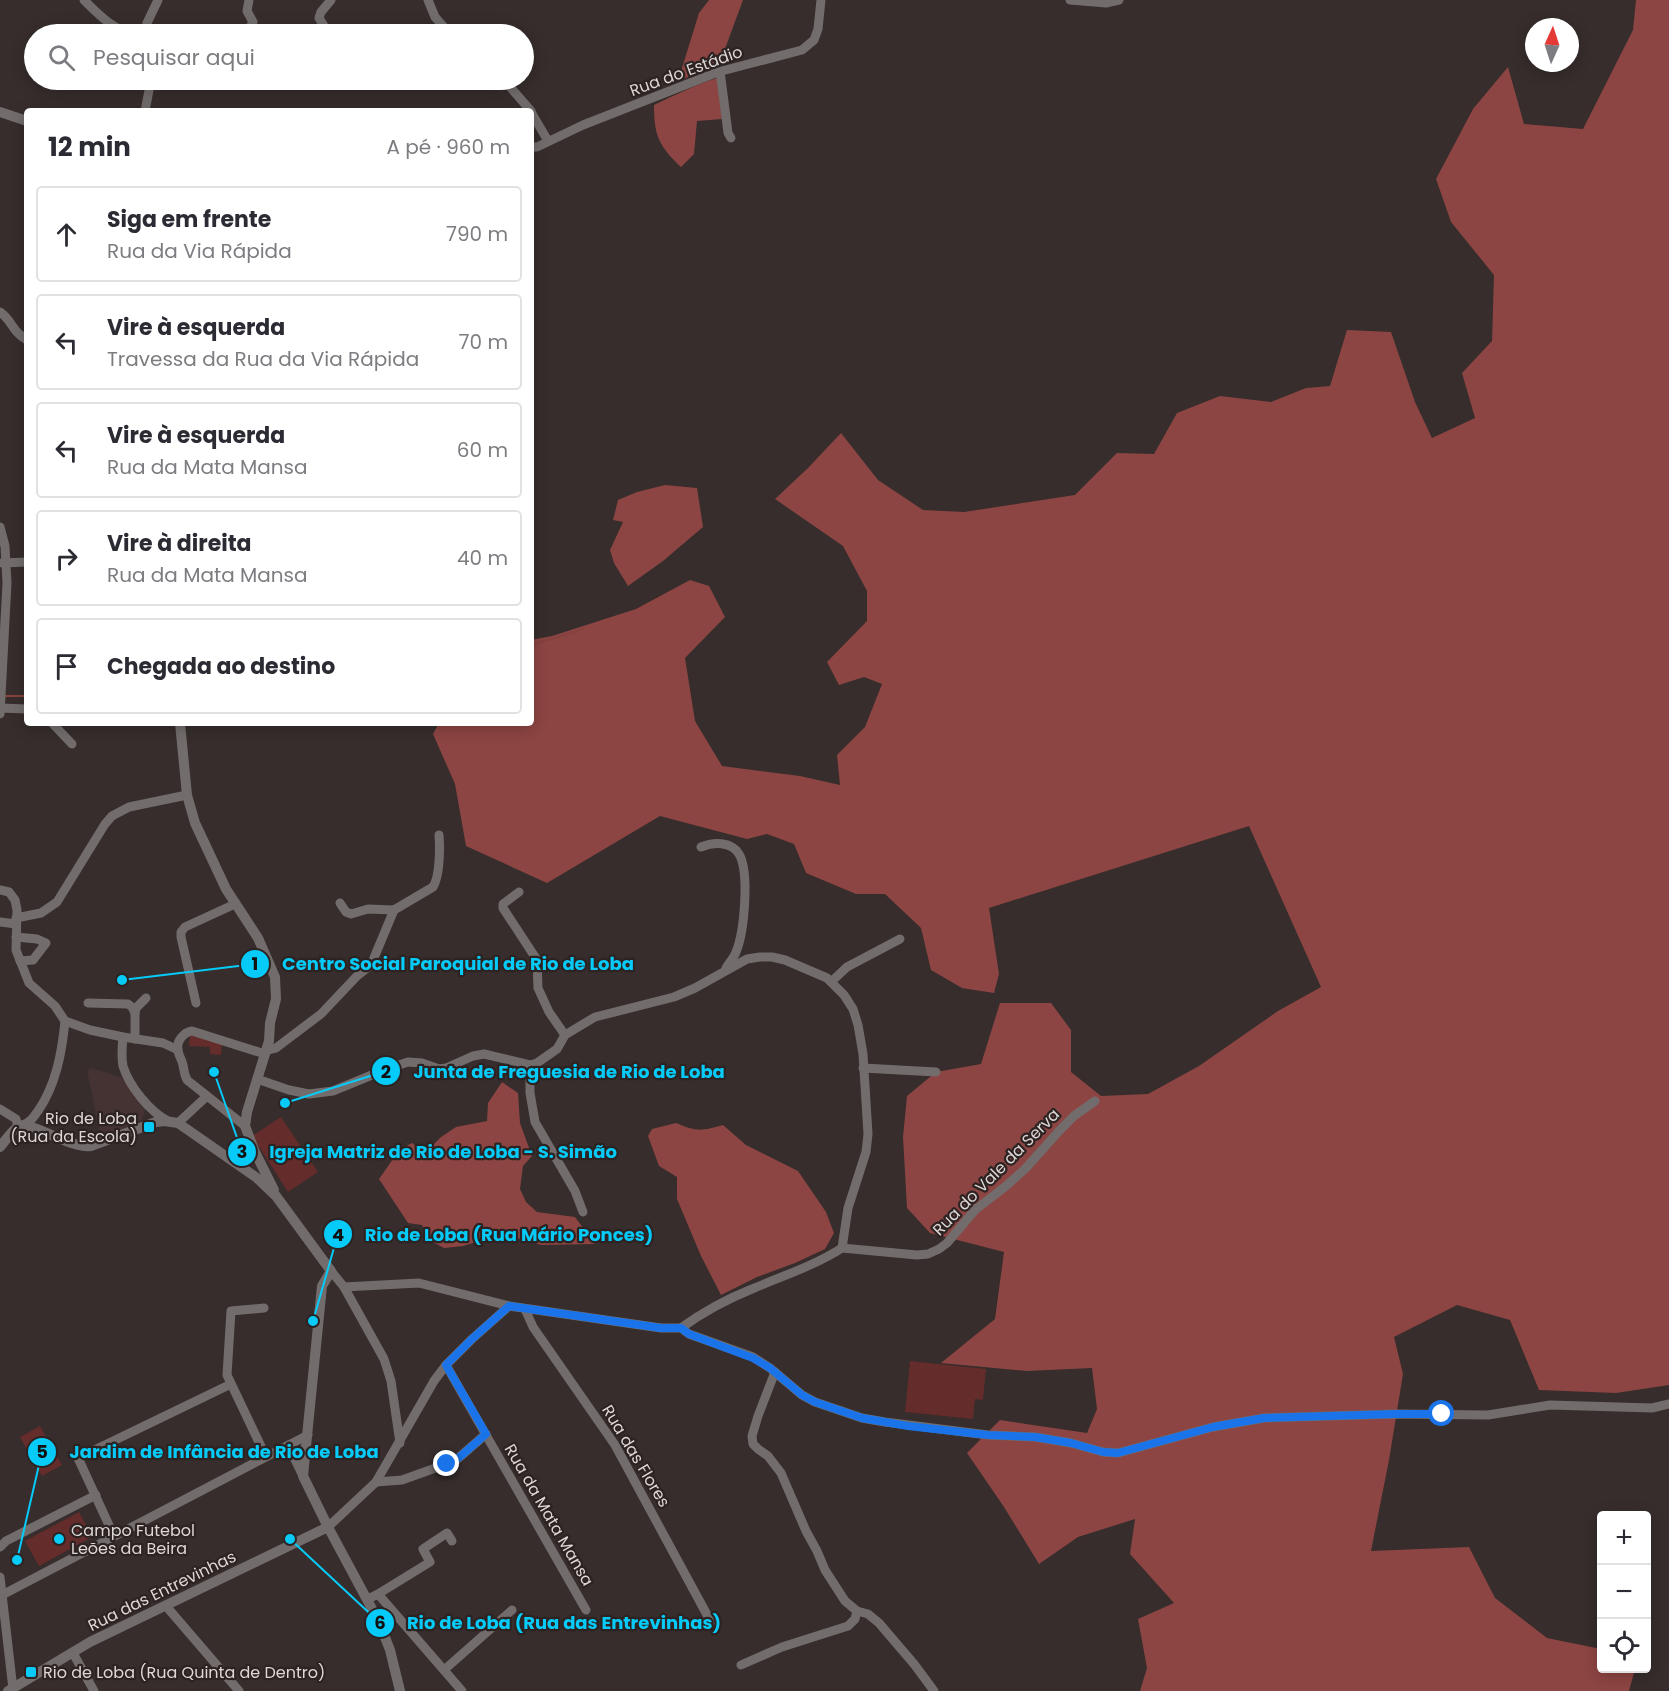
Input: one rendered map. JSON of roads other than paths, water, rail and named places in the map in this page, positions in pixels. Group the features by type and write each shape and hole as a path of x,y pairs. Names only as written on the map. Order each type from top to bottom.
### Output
{"street":[{"path":"84,0 109,24"},
{"path":"147,24 158,0"},
{"path":"249,0 247,11 252,24"},
{"path":"323,24 320,18 321,12 331,0"},
{"path":"428,0 435,17 441,24"},
{"name":"Rua do Estádio","path":"534,146 720,71 802,50 814,40 818,29 820,0"},
{"path":"1070,0 1106,3 1119,0"},
{"path":"720,71 730,138"},
{"path":"146,108 149,90"},
{"path":"513,90 528,108"},
{"path":"0,112 24,121"},
{"path":"534,116 548,141"},
{"path":"0,312 8,318 14,331 24,338"},
{"path":"0,527 5,546 3,563 7,583 0,714"},
{"path":"3,563 24,562"},
{"path":"0,708 24,709"},
{"path":"55,726 72,744"},
{"path":"180,726 187,795 195,823 235,904 258,938 275,977 276,999 266,1052 244,1126"},
{"path":"0,922 16,921 41,913 57,902 112,816 129,807 187,795"},
{"path":"340,903 346,912 351,914 368,909 394,910 432,887 436,882 439,835"},
{"path":"701,848 714,843 731,846 739,855 742,864 745,892 741,932 736,953 725,970"},
{"path":"0,890 9,892 15,900 16,950 29,984 55,1006 65,1021 90,1030 163,1043 178,1050"},
{"path":"519,892 503,904 503,908 537,960 538,988 549,1012 565,1035"},
{"path":"196,1003 181,938 182,932 185,927 235,904"},
{"path":"260,1174 255,1152 244,1126 187,1080 178,1050 183,1035 192,1031 266,1052 276,1048 321,1014 357,976 371,965 394,910"},
{"path":"16,937 37,939 46,943 33,960 20,962"},
{"path":"831,981 848,967 900,939"},
{"path":"258,1079 298,1093 309,1094 333,1090 408,1062 422,1063 439,1069 484,1054 530,1065 537,1063 557,1049 565,1035 595,1017 674,997 747,959 760,957 772,957 798,965 827,978 844,995 853,1009 861,1039 868,1134 866,1152 848,1208 842,1248 828,1257 749,1290 681,1328 661,1328 525,1309 419,1283 344,1287"},
{"path":"135,1039 136,1007 146,998"},
{"path":"88,1003 128,1004 135,1013"},
{"path":"0,1147 22,1125 30,1122 45,1100 60,1053 65,1021"},
{"path":"123,1037 121,1054 124,1069 147,1107 260,1174 344,1287 384,1359 391,1381 400,1443"},
{"path":"530,1065 531,1107 535,1122 575,1191 583,1212"},
{"path":"863,1068 936,1072"},
{"path":"0,1110 22,1125 84,1147 148,1124 173,1122 206,1097"},
{"name":"Rua do Vale da Serva","path":"842,1248 917,1255 928,1254 939,1249 947,1243 975,1210 1025,1169 1074,1116 1095,1101"},
{"path":"303,1476 322,1286 332,1271"},
{"path":"328,1527 376,1482 434,1381 446,1365 509,1306"},
{"path":"264,1308 231,1311 227,1375 266,1457"},
{"name":"Rua das Flores","path":"525,1309 533,1327 615,1445 712,1624"},
{"path":"681,1328 689,1334 753,1358 815,1402 862,1418 988,1435 1035,1437 1071,1443 1103,1452 1118,1453 1213,1427 1264,1418 1395,1414 1488,1415 1550,1405 1653,1408 1669,1404"},
{"name":"Rua da Mata Mansa","path":"446,1365 586,1610"},
{"path":"775,1372 758,1416 752,1436 753,1444 773,1461 781,1473 806,1531 825,1569 845,1601 857,1611 868,1614 879,1623 934,1691"},
{"path":"114,1536 78,1458 231,1384"},
{"name":"Rua da Mata Mansa","path":"376,1482 402,1480 455,1461 486,1434"},
{"path":"2,1595 308,1435"},
{"path":"288,1445 328,1527 373,1597 462,1691"},
{"path":"0,1547 6,1541 96,1495"},
{"name":"Rua das Entrevinhas","path":"11,1690 90,1642 328,1527"},
{"path":"373,1597 430,1562 423,1549 447,1533 452,1541"},
{"path":"0,1577 11,1690"},
{"path":"373,1597 400,1691"},
{"path":"166,1606 239,1691"},
{"path":"444,1670 512,1610"},
{"path":"741,1665 782,1647 848,1626 855,1619 857,1611"},
{"path":"73,1653 94,1691"}],"waterway":[{"path":"534,644 583,629"},
{"path":"3,696 24,696"}],"place":[{"name":"Centro Social Paroquial de Rio de Loba","path":"122,980"},
{"name":"Igreja Matriz de Rio de Loba - S. Simão","path":"214,1072"},
{"name":"Junta de Freguesia de Rio de Loba","path":"285,1103"},
{"name":"Rio de Loba (Rua da Escola)","path":"149,1127"},
{"name":"Rio de Loba (Rua Mário Ponces)","path":"313,1321"},
{"name":"Campo Futebol Leões da Beira","path":"59,1539"},
{"name":"Rio de Loba (Rua das Entrevinhas)","path":"290,1539"},
{"name":"Jardim de Infância de Rio de Loba","path":"17,1560"},
{"name":"Rio de Loba (Rua Quinta de Dentro)","path":"31,1672"}]}
